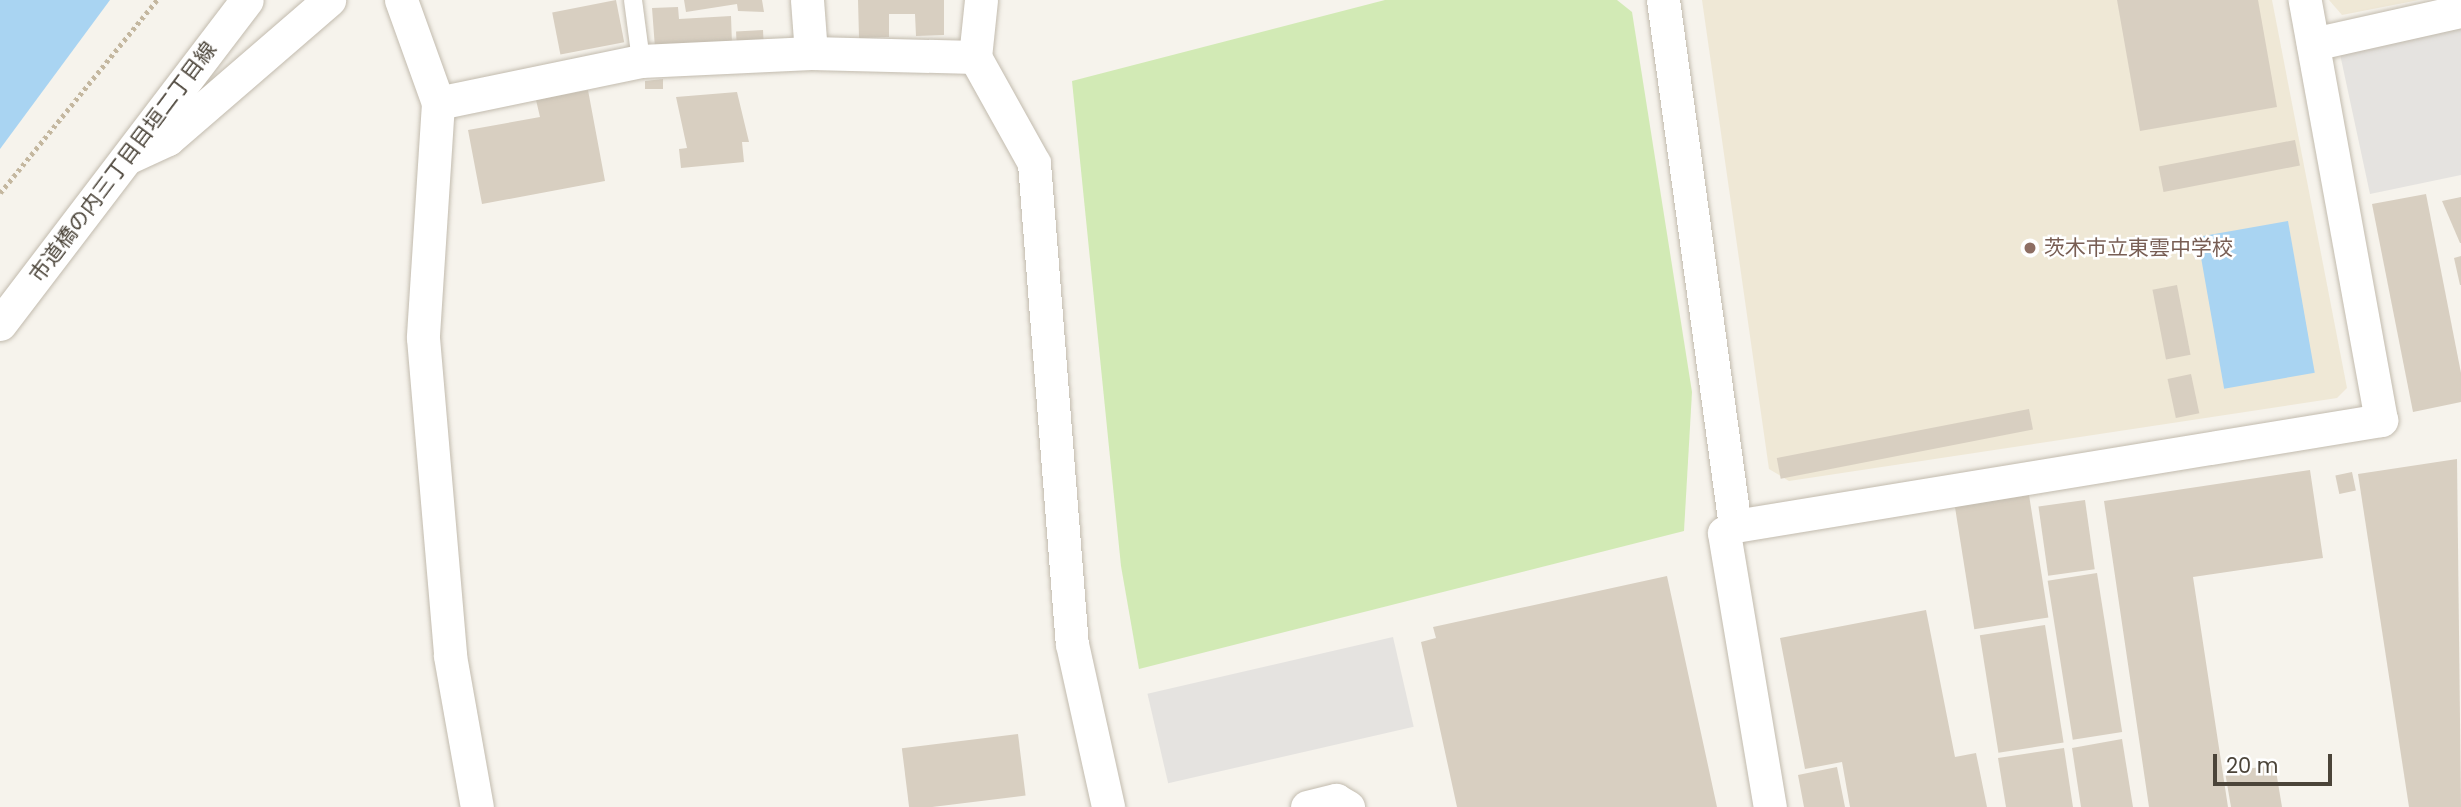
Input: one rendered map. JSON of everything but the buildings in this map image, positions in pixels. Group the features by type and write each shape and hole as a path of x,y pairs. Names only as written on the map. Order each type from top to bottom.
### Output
{"street":[{"name":"市道橋の内三丁目目垣二丁目線","path":"0,324 247,0"},
{"path":"124,159 168,139 329,0"},
{"path":"401,0 438,103 423,338 450,656 477,807"},
{"path":"807,0 811,53"},
{"path":"981,0 975,57 1034,163 1072,644 1108,807"},
{"path":"1663,0 1735,526"},
{"path":"1770,807 1724,533 1735,526 2381,420 2305,0"},
{"path":"2313,44 2461,11"},
{"path":"438,103 641,61 811,53 975,57"},
{"path":"1307,807 1336,800 1348,807"}],"lane":[{"path":"634,0 641,61"}],"path":[{"path":"0,193 157,0"}],"shaded area":[{"name":"茨木市立東雲中学校","path":"1702,0 2272,0 2347,388 2337,398 1789,481 1769,469"},
{"path":"2329,0 2419,0 2342,15"},
{"path":"2461,28 2461,175 2370,194 2340,54"},
{"path":"1393,637 1414,727 1168,783 1147,694"}],"green space":[{"path":"1385,0 1617,0 1632,12 1692,392 1684,531 1139,669 1121,566 1072,81"}],"water":[{"path":"0,0 110,0 0,149"},
{"path":"2288,221 2315,373 2224,389 2197,237"}],"place":[{"name":"茨木市立東雲中学校","path":"2030,248"}]}
